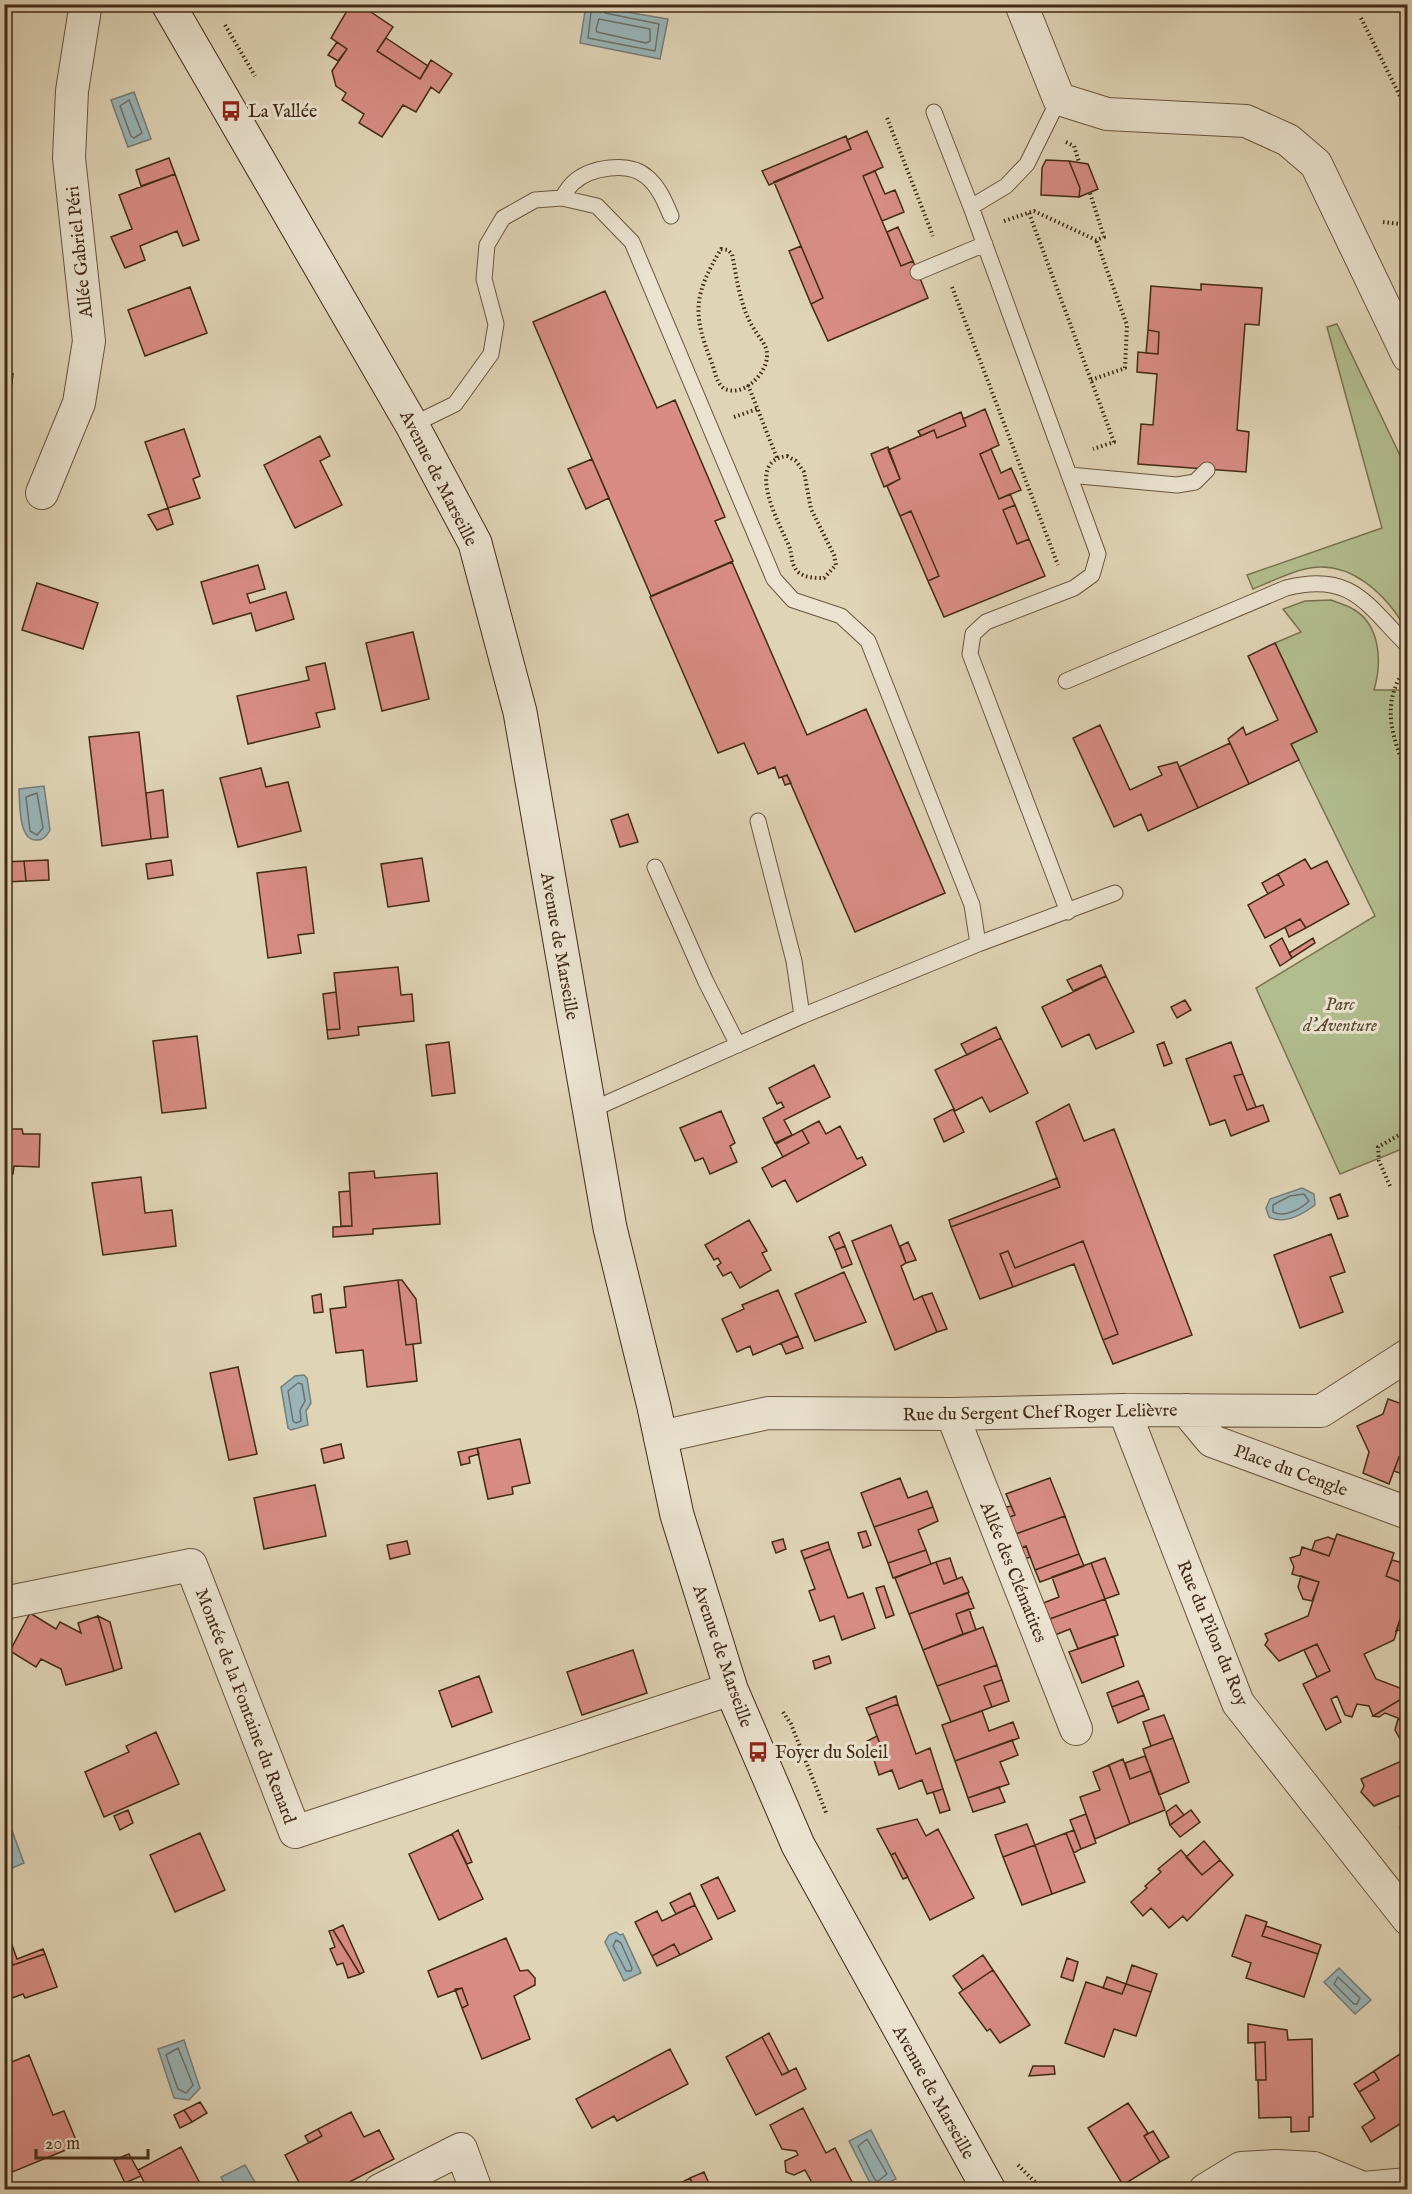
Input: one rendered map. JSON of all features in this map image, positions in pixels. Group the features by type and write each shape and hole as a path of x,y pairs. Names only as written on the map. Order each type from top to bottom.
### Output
{"street":[{"name":"Allée Gabriel Péri","path":"42,493 79,403 89,341 69,158 72,91 85,9 83,4"},
{"name":"Avenue de Marseille","path":"168,4 412,424 475,543 520,712 610,1228 677,1515 731,1689 798,1845 989,2190"},
{"path":"1021,4 1059,99 1107,114 1246,121 1288,140 1316,164 1407,356"},
{"name":"Rue du Sergent Chef Roger Lelièvre","path":"660,1437 768,1413 1321,1411 1407,1355"},
{"name":"Rue du Pilon du Roy","path":"1124,1410 1238,1703 1407,1919"},
{"name":"Place du Cengle","path":"1186,1410 1212,1441 1407,1513"},
{"name":"Allée des Clématites","path":"951,1414 1076,1729"},
{"name":"Montée de la Fontaine du Renard","path":"4,1603 191,1565 295,1832 731,1689"},
{"path":"380,2190 461,2149 476,2190"},
{"path":"1205,2190 1241,2168 1277,2166 1314,2168 1363,2188 1407,2184"}],"lane":[{"path":"971,207 1006,186 1027,164 1059,99"},
{"path":"934,112 985,244 1098,554 1092,575 1074,588 986,622 973,634 970,654 1068,912"},
{"path":"562,198 574,182 590,173 627,168 646,175 660,191 671,216"},
{"path":"412,424 455,404 490,354 496,324 484,279 487,245 503,218 535,200 562,198 597,206 632,242 774,579 793,600 841,616 868,641 972,905 978,944"},
{"path":"918,272 985,244"},
{"path":"1069,476 1177,485 1195,482 1207,470"},
{"path":"1066,681 1286,588 1310,582 1334,585 1358,594 1374,608 1407,646"},
{"path":"758,821 794,961 802,1016"},
{"path":"655,867 706,982 738,1045"},
{"path":"589,1111 802,1016 978,944 1115,893"}],"path":[{"path":"1361,18 1407,110"},
{"path":"887,118 937,244 960,235 973,267 948,276 1062,575"},
{"path":"979,229 1034,211 1095,240 1104,237 1090,193"},
{"path":"1029,213 1114,442 1079,454 1087,477"},
{"path":"1091,380 1125,368 1127,325 1095,240"},
{"path":"722,249 732,254 746,314 764,342 767,356 763,372 748,385 738,390 726,389 719,382 700,335 697,309 703,285 722,249"},
{"path":"748,385 777,458"},
{"path":"787,456 796,461 804,472 811,509 834,555 836,566 824,578 800,574 791,564 790,550 769,494 765,476 768,464 777,458 787,456"},
{"path":"1407,665 1397,681 1388,708 1395,745 1407,775"},
{"path":"1390,1186 1379,1161 1378,1147 1407,1130"},
{"path":"780,1709 791,1724 829,1820"},
{"path":"1013,2161 1042,2190"}],"green space":[{"path":"1337,324 1407,470 1407,631 1378,593 1352,574 1321,567 1305,569 1253,589 1247,575 1382,528 1327,327"},
{"name":"Parc d'Aventure","path":"1331,600 1351,608 1362,616 1374,635 1378,668 1374,690 1407,690 1407,1147 1340,1174 1256,988 1375,916 1291,744 1317,731 1275,643 1301,632 1283,609 1305,601"}],"water":[{"path":"586,5 668,19 660,59 580,43"},
{"path":"134,92 151,139 128,147 111,100"},
{"path":"44,786 50,830 44,838 36,840 26,834 23,827 19,789"},
{"path":"1302,1188 1314,1194 1315,1205 1287,1219 1269,1217 1266,1208 1270,1199"},
{"path":"304,1375 307,1378 311,1403 306,1411 308,1425 291,1430 288,1428 281,1387 295,1376"},
{"path":"7,1817 24,1863 5,1871 4,1818"},
{"path":"616,1932 623,1934 641,1973 624,1981 605,1942 609,1935"},
{"path":"1339,1968 1371,2000 1355,2014 1324,1982"},
{"path":"184,2040 200,2088 189,2100 174,2098 158,2049"},
{"path":"871,2130 896,2179 875,2189 849,2141"},
{"path":"245,2165 259,2189 227,2189 221,2177"}],"building":[{"path":"351,4 359,4 393,27 377,51 420,79 431,60 452,74 439,93 431,87 416,112 403,105 382,137 359,123 364,114 342,100 346,93 336,86 332,71 347,49 331,38"},
{"path":"386,38 428,66 420,79 377,51"},
{"path":"337,42 347,49 338,61 328,55"},
{"path":"867,131 883,167 863,176 901,266 913,261 928,298 828,341 811,304 823,298 774,182 851,149 847,140"},
{"path":"846,136 851,149 769,185 762,171"},
{"path":"169,158 175,174 141,186 136,170"},
{"path":"1046,160 1069,161 1080,188 1079,197 1041,195 1042,168"},
{"path":"1069,161 1088,164 1098,189 1079,197 1080,188"},
{"path":"875,171 885,194 895,190 904,212 882,221 863,176"},
{"path":"175,174 199,240 183,246 177,231 140,246 145,260 125,268 111,237 132,229 119,195"},
{"path":"898,227 913,261 901,266 887,232"},
{"path":"4,234 11,280 4,280"},
{"path":"801,246 823,298 811,304 789,251"},
{"path":"1201,284 1262,288 1259,325 1245,324 1237,430 1249,432 1246,472 1138,464 1141,424 1153,425 1157,374 1137,372 1138,352 1158,354 1159,332 1148,330 1151,286 1201,290"},
{"path":"190,287 207,333 145,356 128,310"},
{"path":"605,291 657,408 675,400 725,517 715,521 733,561 651,596 533,322"},
{"path":"4,309 8,309 4,334"},
{"path":"1148,330 1159,332 1158,354 1146,353"},
{"path":"4,344 9,344 5,373 13,374 8,413 4,412"},
{"path":"985,409 999,445 980,454 999,499 1010,494 1015,505 1003,510 1017,544 1029,539 1045,576 944,617 928,581 939,576 911,511 900,516 887,486 900,479 888,450 934,430 937,438 966,426 963,419"},
{"path":"961,412 966,426 937,438 934,430 921,436 918,431"},
{"path":"184,429 200,476 193,479 200,498 168,508 145,442"},
{"path":"320,436 330,456 320,461 342,505 295,528 264,465"},
{"path":"888,447 900,479 884,487 871,454"},
{"path":"991,449 1001,473 1011,468 1021,490 999,499 980,454"},
{"path":"592,459 609,498 586,509 568,469"},
{"path":"1015,505 1029,539 1017,544 1003,510"},
{"path":"168,508 173,524 157,530 148,515"},
{"path":"911,511 939,576 928,581 900,516"},
{"path":"732,562 807,735 866,709 945,893 855,932 787,775 779,778 775,767 758,774 744,743 718,753 650,597"},
{"path":"258,565 265,589 247,594 250,603 286,592 294,619 256,631 251,613 213,624 201,582"},
{"path":"37,583 98,603 83,649 22,630"},
{"path":"413,632 429,699 382,711 366,643"},
{"path":"1275,643 1317,732 1291,744 1299,760 1249,784 1228,739 1243,727 1246,735 1278,720 1248,656"},
{"path":"325,663 335,709 316,713 320,727 248,744 237,696 309,680 306,667"},
{"path":"1100,725 1130,790 1162,775 1158,767 1177,762 1198,808 1148,831 1141,814 1114,827 1073,738"},
{"path":"139,732 151,839 102,846 89,737"},
{"path":"1230,743 1249,784 1198,808 1179,767"},
{"path":"261,768 266,787 288,782 301,831 238,847 220,778"},
{"path":"787,775 791,783 785,785 782,777"},
{"path":"163,790 168,837 151,839 146,793"},
{"path":"628,814 638,842 620,847 611,820"},
{"path":"422,858 429,901 388,907 381,864"},
{"path":"1305,859 1311,869 1327,861 1349,904 1306,928 1300,919 1265,938 1248,905 1284,885 1278,874"},
{"path":"48,860 49,880 26,881 24,861"},
{"path":"171,860 173,875 148,879 146,864"},
{"path":"24,861 26,881 4,882 4,862"},
{"path":"306,867 314,933 298,935 301,953 268,958 257,873"},
{"path":"1278,874 1284,885 1268,894 1262,883"},
{"path":"1300,919 1306,928 1289,937 1285,927"},
{"path":"1282,938 1292,958 1280,966 1270,946"},
{"path":"1313,938 1315,943 1292,958 1289,953"},
{"path":"1101,965 1106,976 1073,991 1067,980"},
{"path":"398,967 401,995 412,994 414,1021 358,1027 359,1035 328,1039 327,1030 340,1029 334,973"},
{"path":"1106,976 1134,1032 1096,1049 1089,1034 1062,1047 1042,1007"},
{"path":"336,992 340,1029 327,1030 323,994"},
{"path":"1185,1000 1191,1010 1177,1018 1171,1007"},
{"path":"996,1027 1001,1038 967,1055 961,1044"},
{"path":"197,1036 206,1108 162,1113 153,1041"},
{"path":"1001,1038 1028,1093 990,1112 982,1097 955,1111 935,1070"},
{"path":"449,1042 455,1093 432,1096 426,1045"},
{"path":"1164,1042 1172,1063 1164,1066 1157,1045"},
{"path":"1231,1042 1243,1074 1234,1076 1247,1110 1263,1105 1269,1121 1231,1136 1225,1120 1210,1125 1186,1059"},
{"path":"814,1065 830,1097 784,1120 792,1135 775,1143 763,1118 784,1107 781,1102 777,1104 769,1088"},
{"path":"1243,1074 1256,1107 1247,1110 1234,1076"},
{"path":"1069,1104 1084,1141 1114,1129 1192,1335 1113,1364 1103,1340 1118,1334 1083,1241 1015,1268 1008,1251 1000,1254 1013,1287 980,1299 951,1227 1060,1187 1036,1122"},
{"path":"953,1109 964,1132 944,1142 934,1119"},
{"path":"721,1111 735,1143 730,1146 737,1162 710,1174 703,1158 695,1161 680,1128"},
{"path":"819,1121 826,1134 840,1126 857,1159 862,1157 866,1165 797,1202 785,1180 772,1187 762,1168 809,1143 802,1130"},
{"path":"4,1129 22,1129 23,1134 40,1134 39,1167 14,1166 13,1174 4,1173"},
{"path":"802,1130 809,1143 783,1157 776,1144"},
{"path":"374,1171 375,1178 437,1173 440,1224 373,1229 373,1234 333,1237 333,1227 352,1226 349,1173"},
{"path":"141,1177 145,1213 172,1210 176,1246 103,1255 92,1183"},
{"path":"1057,1178 1060,1187 951,1227 949,1220"},
{"path":"350,1191 352,1226 341,1226 339,1192"},
{"path":"1340,1194 1348,1216 1338,1219 1330,1198"},
{"path":"749,1220 767,1251 762,1253 771,1270 740,1288 731,1272 723,1276 717,1266 721,1263 718,1258 714,1260 705,1245"},
{"path":"891,1225 906,1263 901,1266 914,1300 922,1296 937,1332 895,1350 852,1241"},
{"path":"839,1232 845,1246 835,1250 829,1237"},
{"path":"1331,1234 1345,1272 1330,1277 1343,1312 1300,1328 1274,1255"},
{"path":"1083,1241 1118,1334 1103,1340 1074,1264 1013,1287 1000,1254 1008,1251 1015,1268"},
{"path":"908,1242 916,1260 906,1263 900,1246"},
{"path":"845,1246 852,1264 842,1268 835,1250"},
{"path":"844,1272 866,1322 815,1341 795,1294"},
{"path":"398,1280 402,1280 416,1299 421,1343 406,1345"},
{"path":"398,1280 406,1345 413,1344 417,1381 367,1387 363,1350 336,1353 330,1309 346,1307 344,1287"},
{"path":"778,1290 798,1336 753,1355 750,1346 737,1352 722,1319 744,1309 742,1305"},
{"path":"932,1293 947,1329 937,1332 922,1296"},
{"path":"321,1294 323,1312 314,1313 312,1296"},
{"path":"798,1336 803,1348 786,1354 781,1343"},
{"path":"238,1367 257,1454 229,1460 210,1373"},
{"path":"1388,1399 1408,1406 1408,1460 1399,1457 1389,1484 1363,1473 1369,1452 1357,1426 1383,1414"},
{"path":"520,1439 530,1483 512,1487 513,1494 488,1499 477,1448"},
{"path":"341,1444 344,1458 324,1463 321,1449"},
{"path":"477,1448 479,1454 469,1457 470,1463 461,1465 458,1452"},
{"path":"1399,1457 1408,1460 1408,1476 1394,1471"},
{"path":"900,1478 908,1498 927,1491 933,1507 874,1527 861,1493"},
{"path":"1050,1478 1065,1516 1013,1535 1007,1518 1015,1515 1006,1494"},
{"path":"315,1485 326,1536 264,1549 254,1498"},
{"path":"1011,1506 1015,1515 1007,1518 1003,1508"},
{"path":"933,1507 938,1521 918,1530 926,1550 888,1563 874,1527"},
{"path":"1065,1516 1079,1554 1035,1570 1026,1546 1018,1549 1013,1535"},
{"path":"866,1531 871,1545 863,1548 858,1533"},
{"path":"1337,1534 1394,1553 1386,1576 1408,1585 1408,1613 1403,1611 1394,1640 1364,1654 1376,1679 1408,1691 1408,1695 1373,1716 1369,1706 1357,1704 1352,1717 1345,1715 1337,1696 1331,1699 1341,1722 1326,1730 1303,1684 1330,1671 1317,1644 1279,1661 1265,1645 1268,1640 1265,1634 1308,1616 1319,1582 1292,1574 1294,1567 1290,1558 1300,1555 1302,1547 1329,1556"},
{"path":"1328,1537 1335,1540 1329,1556 1312,1550 1315,1541"},
{"path":"783,1539 786,1549 776,1553 772,1542"},
{"path":"407,1541 410,1554 390,1559 387,1545"},
{"path":"828,1542 830,1549 804,1559 801,1551"},
{"path":"1026,1546 1030,1557 1022,1560 1018,1549"},
{"path":"830,1549 848,1598 863,1593 875,1628 842,1640 834,1616 820,1621 809,1591 815,1589 804,1559"},
{"path":"926,1550 931,1564 893,1578 888,1563"},
{"path":"1079,1554 1084,1566 1040,1582 1035,1570"},
{"path":"950,1558 957,1579 944,1584 936,1562"},
{"path":"1105,1558 1119,1594 1105,1599 1091,1563"},
{"path":"1392,1560 1403,1563 1408,1573 1404,1583 1386,1576"},
{"path":"936,1562 944,1584 962,1577 969,1592 909,1614 895,1578"},
{"path":"1091,1563 1105,1599 1044,1621 1038,1605 1059,1597 1052,1577"},
{"path":"1301,1576 1319,1582 1312,1601 1303,1599 1298,1587"},
{"path":"884,1586 894,1615 886,1618 876,1588"},
{"path":"968,1593 974,1608 956,1614 963,1634 923,1650 909,1614"},
{"path":"1105,1599 1118,1635 1078,1649 1070,1629 1050,1637 1044,1621"},
{"path":"969,1609 976,1630 963,1634 956,1614"},
{"path":"1403,1611 1408,1613 1408,1628 1396,1631"},
{"path":"30,1613 56,1629 60,1622 81,1633 78,1623 98,1616 114,1671 66,1685 61,1669 41,1659 36,1667 10,1651"},
{"path":"98,1616 110,1622 122,1668 114,1671"},
{"path":"983,1627 997,1665 937,1686 923,1650"},
{"path":"1114,1636 1124,1666 1082,1683 1069,1652"},
{"path":"1317,1644 1330,1671 1317,1677 1304,1650"},
{"path":"633,1650 647,1693 582,1715 567,1672"},
{"path":"829,1656 831,1663 815,1669 813,1661"},
{"path":"997,1665 1002,1680 984,1686 992,1707 951,1722 937,1686"},
{"path":"479,1676 492,1712 452,1727 439,1691"},
{"path":"1002,1680 1009,1701 992,1707 984,1686"},
{"path":"1138,1681 1144,1695 1112,1707 1107,1693"},
{"path":"1144,1695 1149,1709 1118,1723 1112,1707"},
{"path":"1408,1695 1408,1722 1385,1713 1379,1717 1373,1716"},
{"path":"896,1696 898,1704 869,1715 866,1708"},
{"path":"898,1704 916,1754 930,1748 943,1789 927,1794 922,1780 899,1789 892,1770 879,1775 871,1751 881,1747 869,1715"},
{"path":"982,1711 989,1731 1013,1722 1019,1738 955,1761 942,1725"},
{"path":"1164,1715 1173,1738 1151,1746 1143,1722"},
{"path":"1398,1719 1408,1722 1408,1742 1400,1739 1395,1730"},
{"path":"156,1732 179,1784 104,1817 85,1772 129,1752 126,1746"},
{"path":"877,1736 881,1747 871,1751 867,1741"},
{"path":"1173,1738 1189,1782 1159,1795 1143,1749"},
{"path":"1012,1740 1018,1755 1000,1762 1009,1784 968,1798 955,1761"},
{"path":"1408,1748 1408,1792 1374,1806 1361,1792 1364,1786 1361,1779 1404,1760"},
{"path":"1145,1756 1151,1771 1130,1779 1125,1763"},
{"path":"1123,1759 1130,1779 1151,1771 1165,1810 1130,1824 1109,1765"},
{"path":"1109,1765 1130,1824 1095,1839 1080,1797 1100,1790 1093,1772"},
{"path":"999,1787 1005,1802 973,1812 968,1798"},
{"path":"943,1789 950,1810 940,1813 933,1792"},
{"path":"1408,1792 1408,1810 1400,1795"},
{"path":"1176,1805 1184,1815 1170,1825 1166,1812"},
{"path":"128,1810 133,1823 120,1830 114,1816"},
{"path":"1191,1810 1200,1822 1180,1837 1170,1825"},
{"path":"1086,1814 1096,1843 1081,1849 1070,1820"},
{"path":"917,1819 926,1836 938,1829 974,1898 930,1920 895,1853 891,1855 877,1829"},
{"path":"1408,1823 1408,1842 1400,1827"},
{"path":"1027,1824 1035,1845 1003,1857 995,1835"},
{"path":"458,1830 472,1862 467,1864 452,1834"},
{"path":"1074,1830 1081,1849 1074,1853 1066,1833"},
{"path":"200,1833 225,1890 175,1912 150,1855"},
{"path":"1066,1833 1085,1882 1052,1894 1035,1845"},
{"path":"452,1834 483,1899 439,1920 409,1854"},
{"path":"1204,1841 1220,1860 1202,1875 1186,1857"},
{"path":"1035,1845 1052,1894 1022,1905 1003,1857"},
{"path":"1181,1850 1202,1875 1220,1860 1233,1875 1187,1921 1183,1916 1169,1928 1151,1908 1143,1916 1131,1902 1161,1872 1158,1869"},
{"path":"895,1853 908,1877 903,1879 891,1855"},
{"path":"718,1877 735,1911 718,1919 701,1885"},
{"path":"690,1893 695,1905 676,1914 670,1903"},
{"path":"695,1905 712,1939 680,1955 674,1944 652,1956 635,1922 657,1911 662,1921"},
{"path":"1246,1915 1267,1922 1262,1936 1318,1954 1304,1997 1246,1978 1251,1963 1232,1956"},
{"path":"343,1925 364,1972 360,1974 333,1930"},
{"path":"1266,1926 1321,1945 1318,1954 1262,1936"},
{"path":"6,1928 17,1959 43,1949 45,1954 13,1965 4,1941"},
{"path":"333,1930 360,1974 348,1978 343,1963 337,1965 330,1949 335,1947 329,1931"},
{"path":"506,1938 520,1971 528,1970 535,1978 535,1985 514,1996 530,2039 482,2059 462,2008 468,2005 462,1988 438,1997 428,1971"},
{"path":"4,1941 13,1965 45,1954 57,1987 25,1998 23,1994 4,2001"},
{"path":"674,1944 680,1955 657,1966 652,1956"},
{"path":"983,1955 993,1970 963,1990 953,1976"},
{"path":"1067,1958 1078,1962 1073,1981 1061,1977"},
{"path":"1132,1965 1157,1974 1151,1992 1126,1984"},
{"path":"993,1970 1030,2025 1000,2043 990,2029 987,2031 959,1993"},
{"path":"1107,1977 1126,1984 1122,1994 1103,1988"},
{"path":"1086,1982 1122,1994 1126,1984 1151,1992 1136,2036 1114,2029 1104,2057 1065,2043"},
{"path":"462,1988 468,2005 462,2008 455,1989"},
{"path":"1248,2024 1287,2030 1288,2040 1312,2039 1313,2117 1309,2117 1309,2131 1291,2132 1291,2117 1259,2118 1258,2080 1266,2080 1265,2042 1248,2043"},
{"path":"769,2033 789,2072 782,2075 762,2037"},
{"path":"762,2037 782,2075 796,2068 806,2089 756,2115 726,2057"},
{"path":"1265,2042 1266,2080 1256,2080 1255,2043"},
{"path":"670,2049 688,2084 617,2121 614,2116 592,2128 576,2099"},
{"path":"1400,2054 1408,2065 1408,2119 1371,2142 1362,2127 1375,2118 1359,2092 1379,2080 1374,2071"},
{"path":"29,2055 53,2115 64,2111 78,2145 5,2175 4,2065"},
{"path":"1033,2066 1054,2066 1055,2074 1029,2076"},
{"path":"1374,2071 1379,2080 1359,2092 1354,2084"},
{"path":"200,2102 207,2113 192,2122 184,2110"},
{"path":"1128,2103 1148,2133 1144,2136 1160,2162 1123,2185 1088,2128"},
{"path":"803,2108 826,2153 835,2148 856,2190 816,2190 805,2170 794,2175 786,2172 785,2161 798,2155 796,2151 782,2149 770,2125"},
{"path":"184,2110 192,2122 180,2128 174,2115"},
{"path":"351,2112 364,2137 379,2130 394,2159 334,2190 303,2190 285,2155 322,2136 318,2129"},
{"path":"318,2129 322,2136 309,2143 305,2136"},
{"path":"1153,2131 1169,2157 1160,2162 1144,2136"},
{"path":"181,2147 203,2189 148,2190 138,2170"},
{"path":"129,2154 141,2176 125,2183 114,2160"},
{"path":"704,2172 710,2186 695,2190 690,2178"},
{"path":"690,2178 695,2190 667,2190"},
{"path":"715,2184 718,2190 703,2190 710,2186"}],"place":[{"name":"La Vallée","path":"231,111"},
{"name":"Foyer du Soleil","path":"758,1752"}]}
